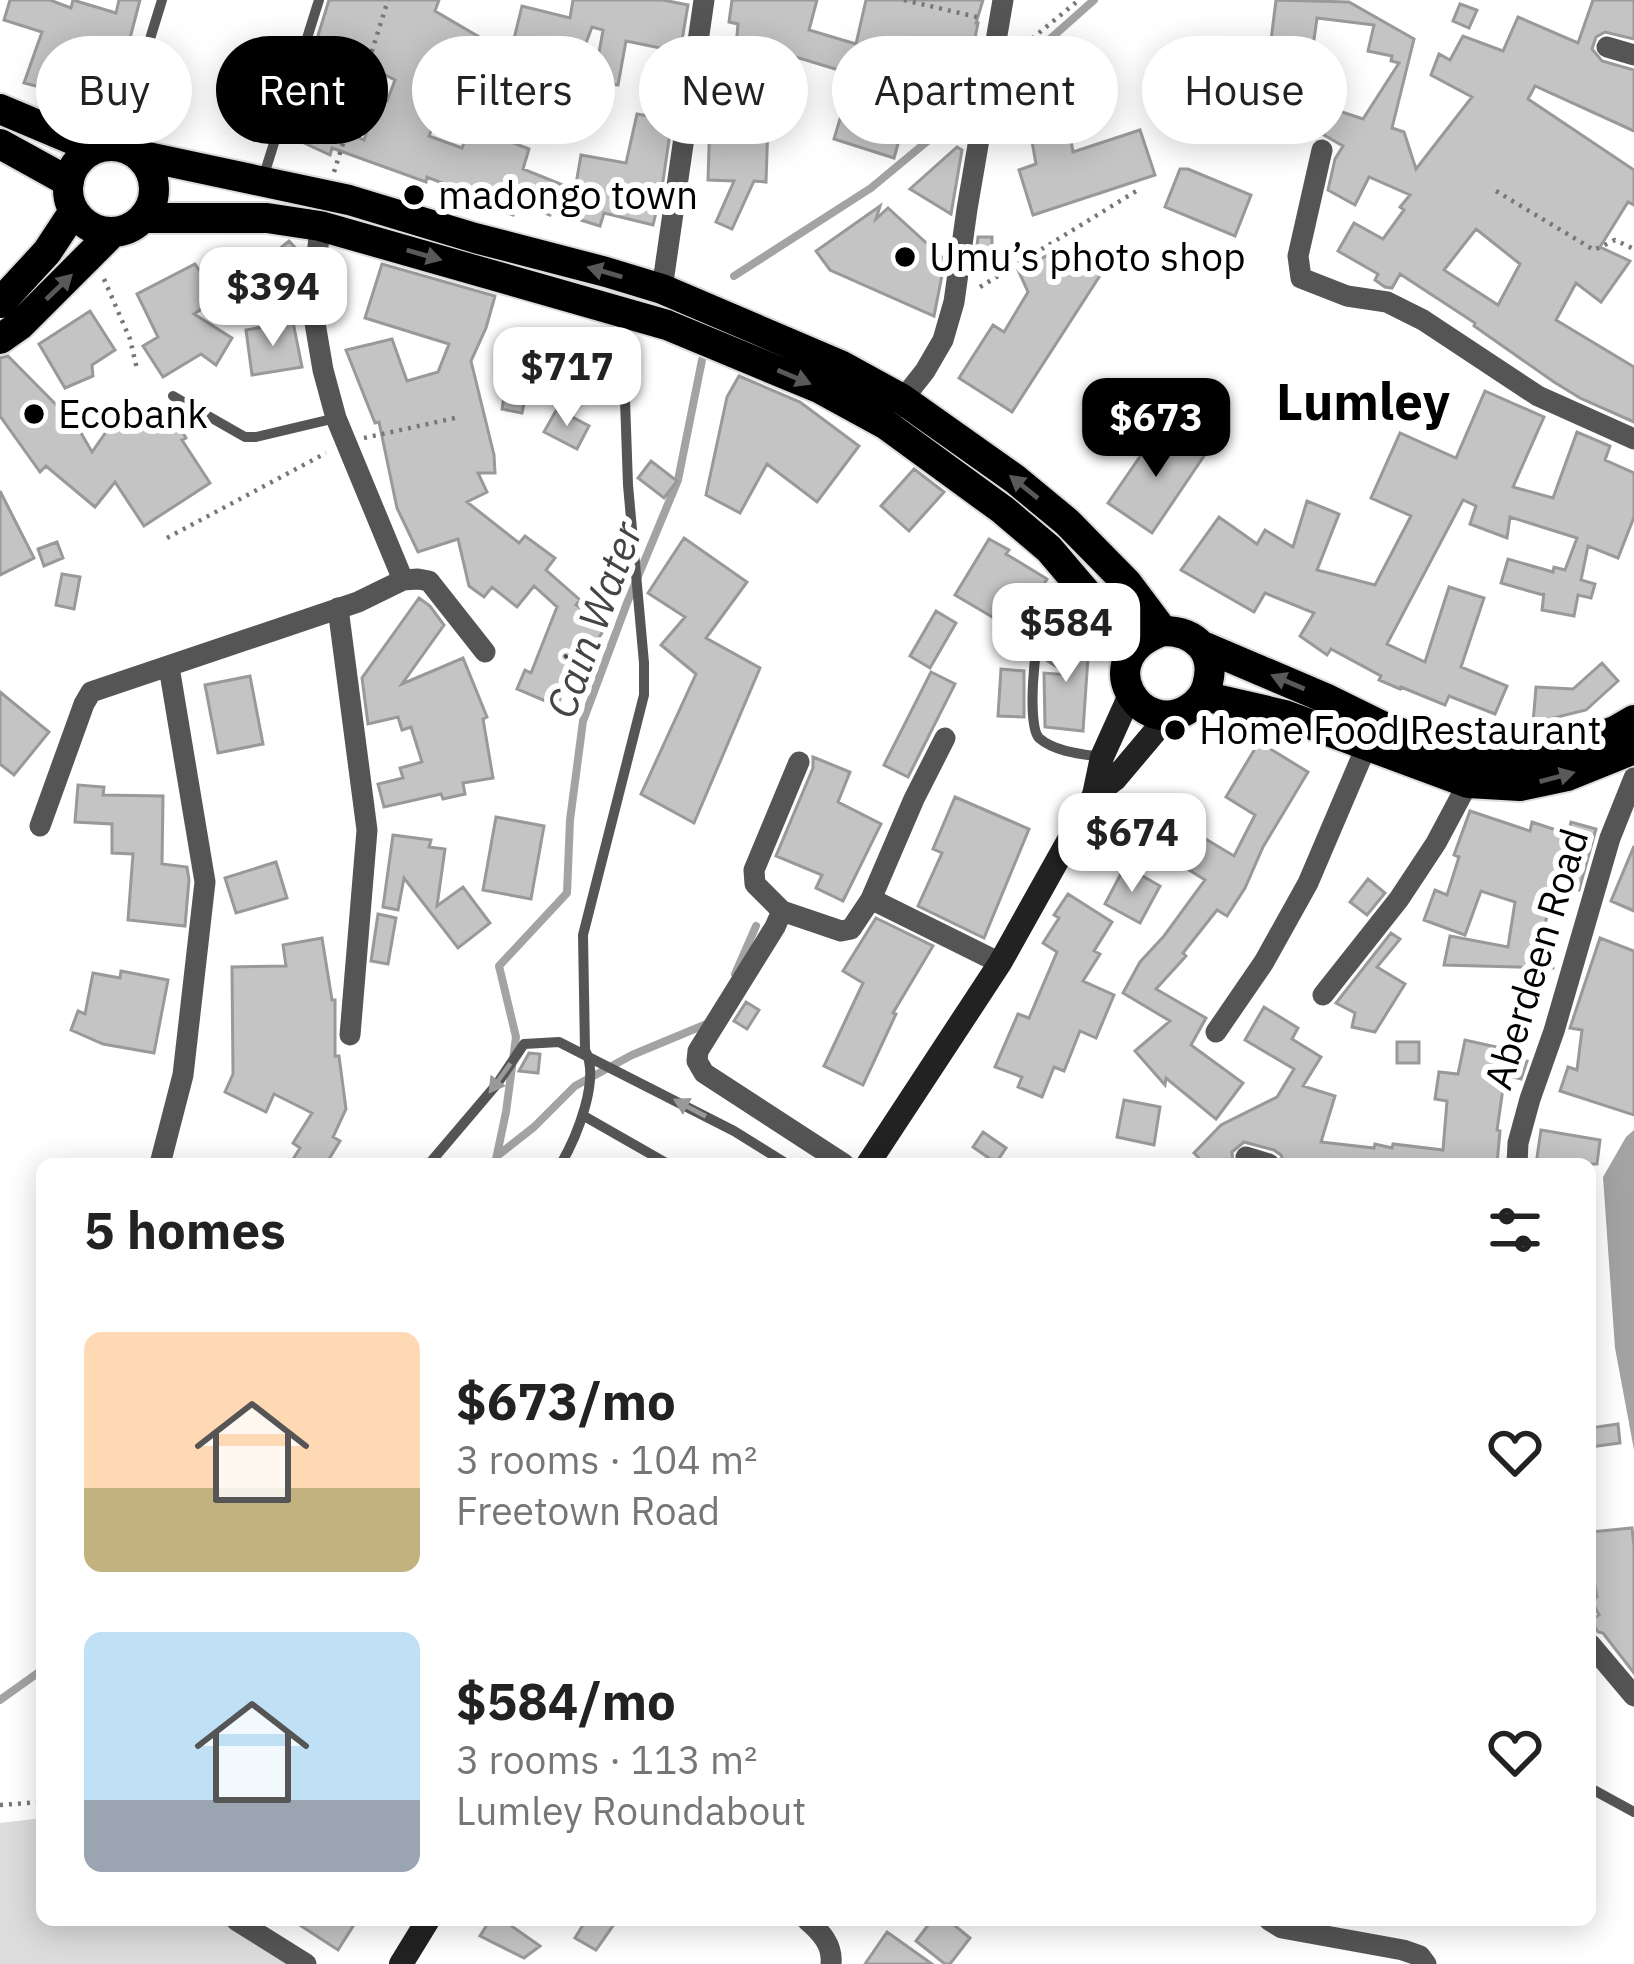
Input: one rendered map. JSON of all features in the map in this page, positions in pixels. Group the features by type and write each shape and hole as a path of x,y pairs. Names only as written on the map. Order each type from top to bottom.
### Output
{"main road":[{"path":"0,109 117,150 262,181 323,211 667,325 821,389 894,411 1016,479 1127,583 1163,631"},
{"path":"0,144 71,196 87,225 99,230 103,243"},
{"path":"0,304 47,252 82,158 117,150 149,168 152,203 143,218 103,243 0,339"},
{"path":"143,218 267,218 323,211 662,290 840,365 894,411 1049,549 1076,579 1100,609 1127,657 1125,679 1140,706 1169,716 1184,712 1203,696 1209,679 1204,647"},
{"path":"1127,657 1146,637 1179,631 1204,647 1386,728 1476,759 1516,760 1553,753 1634,720"},
{"path":"872,1158 1000,963 1094,795 1102,758 1130,694"},
{"path":"1203,696 1286,716 1468,783 1520,787 1567,776 1634,749"},
{"path":"1094,795 1115,779 1169,716"},
{"path":"401,1964 424,1926"}],"street":[{"path":"662,290 704,0"},
{"path":"1607,47 1634,56"},
{"path":"894,411 943,340 954,302 978,144"},
{"path":"1322,150 1298,256 1301,278 1347,296 1388,302 1538,396 1634,439"},
{"path":"323,211 314,273 315,323 323,370 336,418 404,580"},
{"path":"40,826 92,692 358,602 404,580 429,581 485,652"},
{"path":"338,608 368,830 350,1035"},
{"path":"162,1158 183,1075 205,882 169,667"},
{"path":"799,762 754,870 755,884 782,910 841,931 851,929 871,899 945,738"},
{"path":"1216,1032 1264,962 1308,883 1366,746"},
{"name":"Aberdeen Road","path":"1517,1158 1530,1099 1610,838 1634,778"},
{"path":"1323,995 1399,899 1468,783"},
{"path":"871,899 1000,963"},
{"path":"782,910 697,1061 704,1073 835,1158"},
{"path":"1596,1650 1634,1696"},
{"path":"246,1926 306,1964"},
{"path":"815,1926 832,1953 831,1964"},
{"path":"1279,1926 1402,1950 1426,1964"}],"lane":[{"path":"117,150 162,0"},
{"path":"262,181 319,0"},
{"path":"564,1158 584,1115 590,1059 585,1050 583,935 644,695 628,484 622,311"},
{"path":"173,396 245,437 336,418"},
{"path":"1076,579 1040,630 1032,726 1038,737 1063,750 1102,758"},
{"path":"434,1158 524,1044 559,1042 777,1158"},
{"path":"584,1115 658,1158"},
{"path":"1596,1791 1634,1812"}],"path":[{"path":"323,211 388,0"},
{"path":"904,0 1001,11"},
{"path":"1036,36 1079,0"},
{"path":"954,302 1138,190"},
{"path":"1496,191 1594,250 1615,240 1634,249"},
{"path":"103,243 137,369"},
{"path":"167,538 348,442 455,418"},
{"path":"0,1805 36,1802"}],"shaded area":[{"path":"1634,1130 1634,1450 1615,1348 1603,1177"},
{"path":"36,1819 36,1926 231,1926 291,1964 0,1964 0,1823"}],"building":[{"path":"10,0 50,0 71,8 73,0 116,13 119,0 140,0 131,36 41,36 42,32 4,20"},
{"path":"329,0 439,0 435,11 478,36 412,36 412,144 462,148 463,144 516,144 529,149 523,169 575,190 581,155 626,163 639,114 639,144 668,144 653,225 604,213 600,226 517,202 513,215 427,177 426,182 332,148 330,155 306,144 388,144 388,98 395,80 388,76 388,36 318,36"},
{"path":"573,0 663,0 688,5 683,36 639,36 639,44 626,41 618,85 615,36 602,36 603,30 592,27 589,36 515,36 522,6 570,18"},
{"path":"732,0 817,0 809,30 832,37 832,68 808,61 808,36 737,36 738,24 729,22"},
{"path":"866,0 983,0 975,36 858,36"},
{"path":"1276,0 1349,2 1414,39 1392,128 1404,132 1416,169 1472,97 1431,75 1439,54 1450,60 1463,36 1503,51 1518,17 1578,43 1593,0 1634,0 1634,39 1605,32 1596,37 1592,49 1602,61 1634,70 1634,131 1535,86 1528,99 1634,170 1634,205 1628,202 1600,247 1630,261 1601,302 1576,283 1556,320 1634,367 1634,422 1554,382 1400,274 1392,288 1385,287 1375,280 1378,274 1338,251 1354,223 1383,239 1410,195 1369,177 1355,205 1328,190 1343,146 1340,144 1347,144 1347,114 1363,119 1399,63 1391,61 1392,56 1368,51 1374,25 1317,18 1314,36 1272,36","holes":["1476,229 1520,264 1498,305 1444,270"]},
{"path":"1460,4 1477,10 1469,28 1453,21"},
{"path":"36,49 36,86 24,83"},
{"path":"1140,130 1155,175 1033,215 1019,170 1036,164 1032,144 1072,144 1073,152 1097,144 1118,144 1118,137"},
{"path":"709,144 767,144 766,182 754,181 732,229 716,222 734,181 708,180"},
{"path":"850,144 898,144 894,158"},
{"path":"957,147 962,150 951,214 910,189"},
{"path":"1180,169 1251,195 1235,236 1165,207"},
{"path":"880,206 876,219 888,208 945,260 934,316 830,270 816,251"},
{"path":"978,237 992,237 992,263 975,263"},
{"path":"289,241 302,259 282,275 268,258"},
{"path":"1075,249 1099,258 1090,268 1101,274 1012,412 959,378 993,325 1004,332 1028,292 1018,270 1056,251 1070,257"},
{"path":"195,264 218,298 194,314 232,338 216,365 201,354 163,377 143,346 158,337 137,294"},
{"path":"382,264 495,296 471,361 495,473 478,473 487,492 467,502 519,543 525,536 555,558 546,570 580,600 576,605 607,625 575,675 571,672 557,706 517,689 525,670 531,673 557,607 534,586 517,607 492,587 484,597 469,586 458,539 418,552 397,508 379,422 375,423 346,350 392,339 407,381 438,372 449,344 365,318"},
{"path":"90,311 115,350 92,365 93,376 65,388 39,344"},
{"path":"293,322 302,367 252,375 246,330"},
{"path":"8,356 77,426 92,452 120,412 141,430 172,412 186,438 182,440 210,483 144,526 115,482 95,507 46,466 40,472 0,416 0,358"},
{"path":"739,376 800,402 859,446 817,502 767,464 740,513 706,495 727,397"},
{"path":"507,379 528,383 522,413 502,409"},
{"path":"1485,391 1544,417 1513,487 1553,498 1577,432 1610,446 1605,460 1634,473 1634,517 1618,558 1588,546 1581,580 1595,584 1591,598 1578,595 1574,616 1542,610 1544,593 1501,583 1508,559 1553,572 1554,567 1565,570 1577,538 1510,517 1507,538 1470,524 1476,506 1463,500 1387,644 1425,662 1449,587 1484,598 1461,667 1507,686 1495,714 1449,696 1445,705 1379,680 1381,676 1331,649 1327,655 1300,636 1314,613 1265,593 1254,612 1181,570 1219,517 1257,544 1265,530 1293,547 1307,501 1339,514 1317,570 1375,585 1411,516 1371,498 1400,433 1456,458"},
{"path":"557,409 589,426 577,449 544,432"},
{"path":"1161,426 1204,456 1152,533 1108,503"},
{"path":"651,461 677,481 664,498 638,478"},
{"path":"914,469 944,492 909,531 881,506"},
{"path":"0,491 34,558 0,575"},
{"path":"684,538 747,582 706,638 760,668 694,823 641,794 696,674 661,645 685,617 648,593"},
{"path":"989,539 1047,579 1016,631 955,595"},
{"path":"57,542 63,558 44,566 38,549"},
{"path":"62,574 80,577 74,609 56,605"},
{"path":"419,598 444,625 402,684 463,658 487,717 483,719 493,778 463,783 465,794 443,799 441,794 384,807 378,784 403,778 400,768 422,762 411,727 402,730 398,717 368,724 362,678"},
{"path":"936,611 956,623 930,668 910,656"},
{"path":"1048,639 1089,642 1083,731 1045,727 1044,673 1070,675 1046,660"},
{"path":"1602,663 1618,681 1586,710 1533,723 1536,687 1573,689"},
{"path":"1001,669 1024,671 1024,717 998,716"},
{"path":"931,672 955,684 908,777 884,765"},
{"path":"250,676 263,744 218,753 205,685"},
{"path":"0,692 49,732 14,775 0,764"},
{"path":"1259,742 1308,772 1227,916 1217,910 1156,989 1206,1018 1191,1045 1243,1083 1216,1119 1166,1078 1165,1085 1135,1051 1170,1021 1123,993 1140,962 1205,880 1186,868 1204,838 1234,856 1255,815 1226,797"},
{"path":"813,757 850,772 838,802 881,824 843,901 816,888 822,875 776,856 813,768"},
{"path":"78,785 104,787 103,795 163,796 162,864 187,867 185,926 128,920 133,854 112,853 112,824 75,822"},
{"path":"955,797 1029,829 984,938 918,906 942,853 933,849"},
{"path":"1470,811 1530,831 1532,822 1568,834 1571,822 1596,829 1579,890 1553,886 1543,935 1554,935 1553,968 1444,965 1450,936 1508,947 1515,902 1481,891 1465,935 1424,920 1435,890 1447,895 1459,857 1454,855"},
{"path":"496,817 544,826 531,899 483,890"},
{"path":"393,835 431,840 429,847 445,849 437,906 463,887 490,923 458,948 404,878 398,910 383,907"},
{"path":"1634,846 1634,911 1611,901"},
{"path":"276,862 287,898 236,913 225,878"},
{"path":"1125,866 1160,886 1140,923 1105,904"},
{"path":"1368,879 1385,893 1367,915 1350,902"},
{"path":"1068,894 1112,922 1083,981 1114,995 1096,1038 1080,1031 1064,1071 1054,1067 1042,1097 1018,1087 1022,1077 995,1067 1018,1014 1029,1018 1057,952 1043,943"},
{"path":"378,914 396,918 388,964 371,961"},
{"path":"876,918 933,946 893,1013 863,1085 824,1066 863,983 843,971"},
{"path":"1391,933 1400,939 1377,967 1405,984 1375,1032 1352,1027 1355,1013 1336,1003"},
{"path":"322,938 335,1000 335,1056 339,1056 346,1109 333,1137 340,1141 330,1158 294,1158 300,1148 293,1143 312,1113 274,1094 266,1112 225,1092 233,1074 232,967 286,966 283,945"},
{"path":"1600,938 1634,951 1634,1115 1560,1091 1568,1067 1577,1070 1582,1030 1570,1028"},
{"path":"121,971 168,980 154,1053 103,1044 71,1030 78,1011 85,1014 93,973 120,978"},
{"path":"746,1002 759,1010 747,1029 734,1021"},
{"path":"1264,1007 1298,1028 1292,1039 1321,1057 1303,1086 1335,1096 1321,1142 1374,1148 1375,1144 1392,1148 1393,1144 1443,1150 1447,1101 1435,1099 1439,1072 1458,1074 1465,1040 1506,1049 1504,1056 1527,1061 1521,1079 1505,1075 1498,1158 1282,1158 1274,1150 1244,1142 1232,1152 1232,1158 1199,1158 1194,1153 1221,1125 1277,1097 1294,1069 1245,1040"},
{"path":"1397,1042 1419,1042 1419,1063 1397,1063"},
{"path":"529,1053 540,1054 538,1073 519,1071"},
{"path":"1124,1100 1160,1107 1154,1145 1117,1137"},
{"path":"1541,1130 1600,1140 1597,1164 1596,1158 1537,1158"},
{"path":"983,1132 1006,1148 999,1158 989,1158 973,1147"},
{"path":"1618,1424 1620,1443 1596,1446 1596,1427"},
{"path":"1632,1528 1634,1673 1596,1629 1596,1531"},
{"path":"301,1926 353,1926 338,1950"},
{"path":"486,1926 512,1926 540,1946 524,1958 480,1936"},
{"path":"582,1926 613,1926 596,1950 575,1938"},
{"path":"927,1926 955,1926 970,1938 950,1964 916,1941"},
{"path":"887,1932 932,1964 865,1964"}],"waterway":[{"name":"Cain Water","path":"1053,36 1094,0"},
{"name":"Cain Water","path":"734,276 871,188 924,144"},
{"name":"Cain Water","path":"496,1158 516,1037 499,966 567,893 570,820 583,721 678,480 702,360"},
{"path":"735,974 756,926"},
{"path":"497,1156 575,1086 632,1055 709,1023"},
{"name":"Cain Water","path":"0,1700 36,1674"}],"place":[{"name":"madongo town","path":"414,195"},
{"name":"Umu’s photo shop","path":"905,257"},
{"name":"Ecobank","path":"34,414"},
{"name":"Home Food Restaurant","path":"1175,730"}],"district":[{"name":"Lumley","path":"1363,402"}]}
